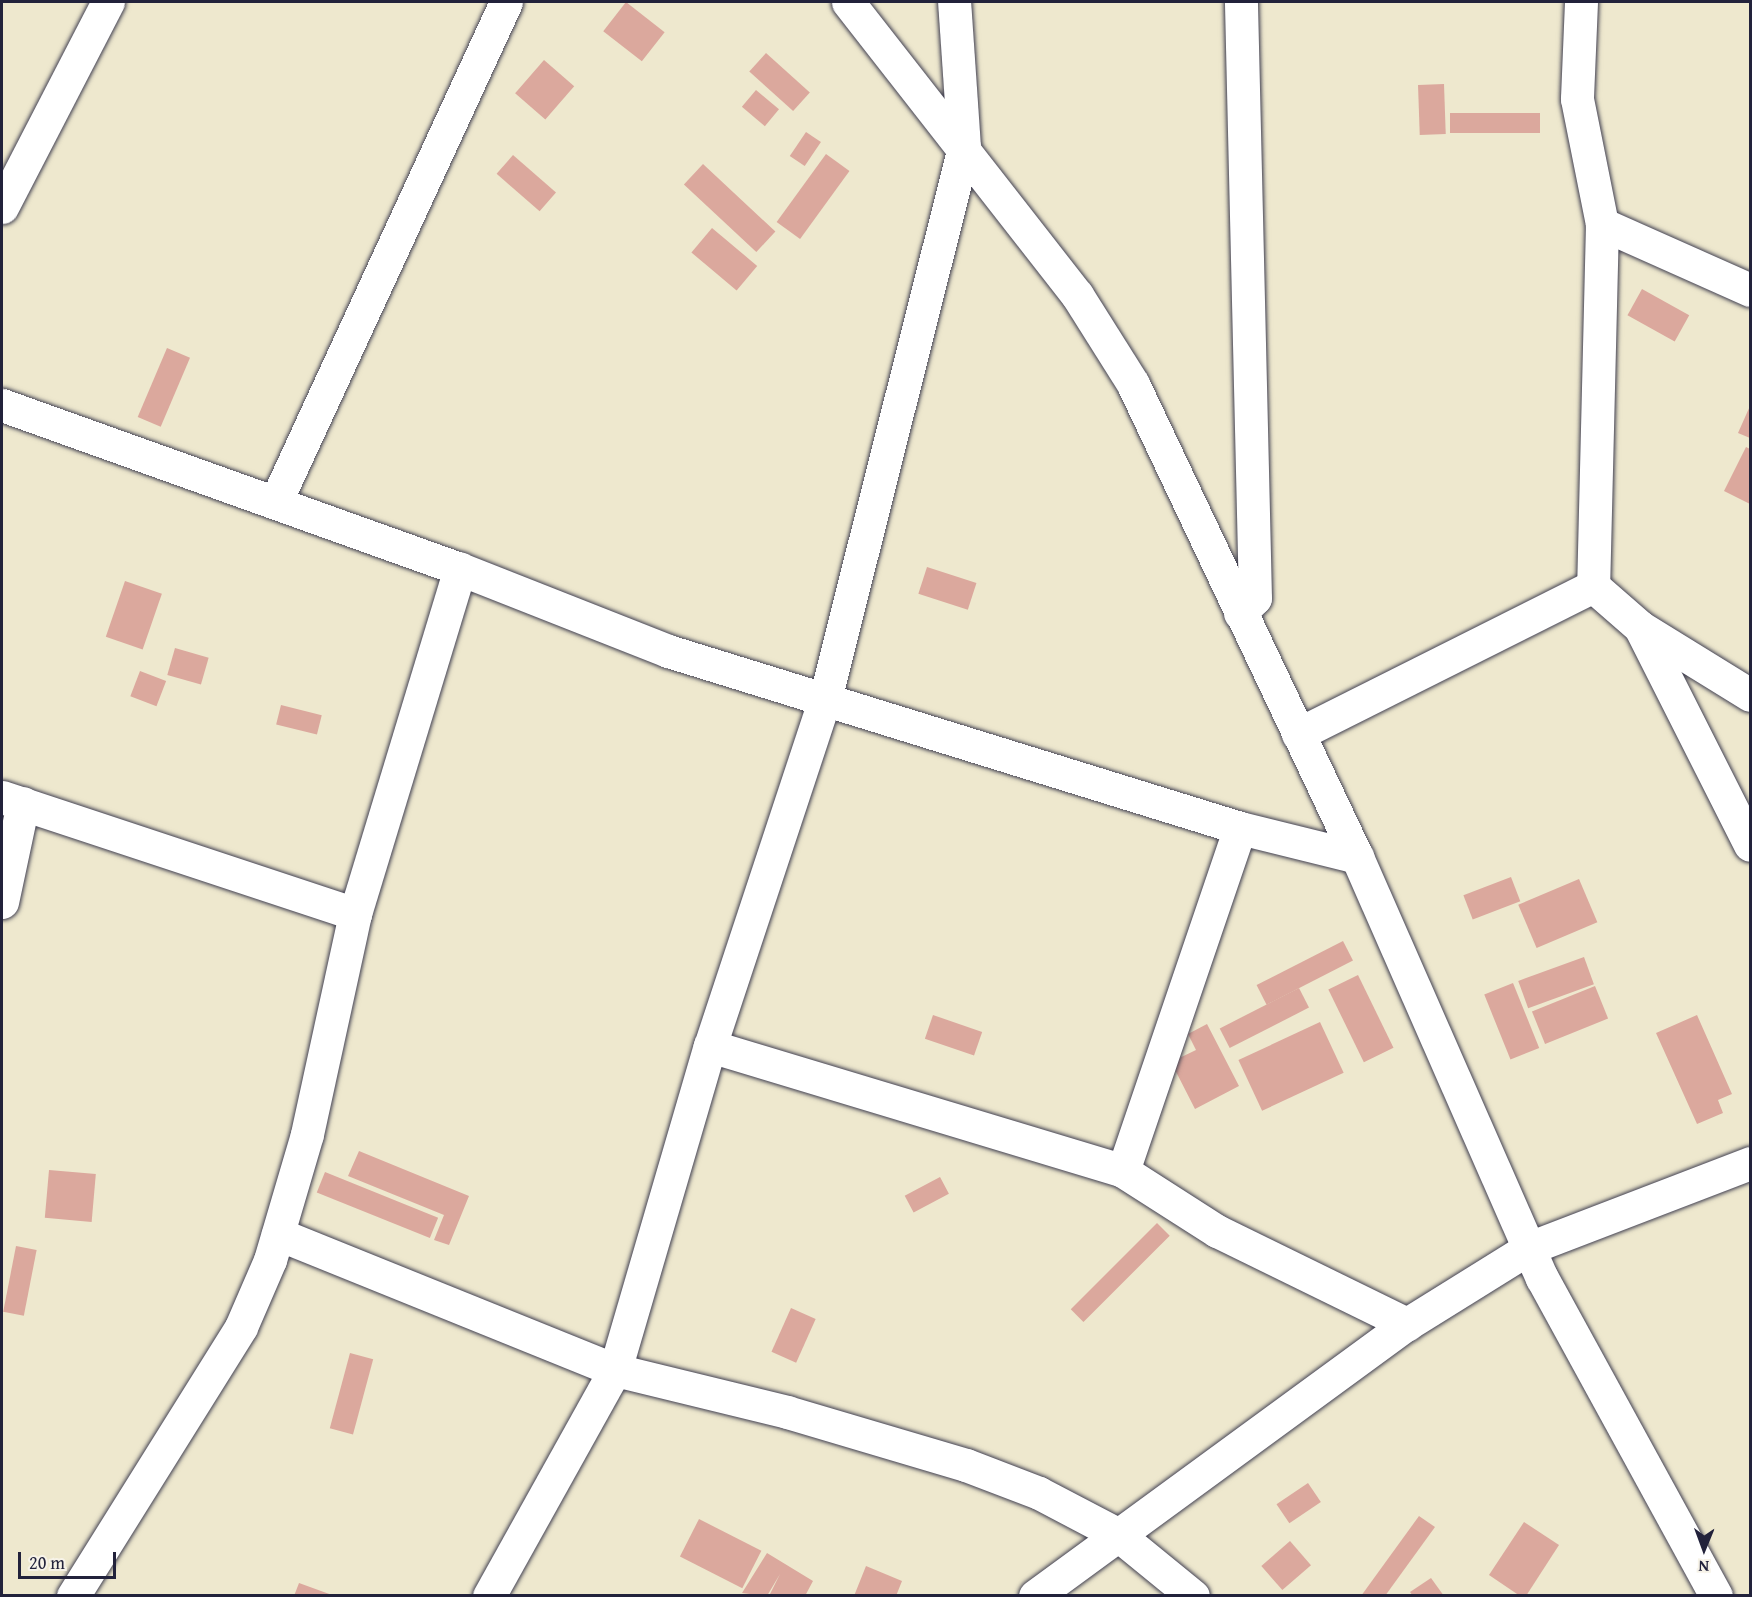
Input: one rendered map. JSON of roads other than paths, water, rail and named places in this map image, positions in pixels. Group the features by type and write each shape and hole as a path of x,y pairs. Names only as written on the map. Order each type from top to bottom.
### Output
{"street":[{"path":"2,207 108,2"},
{"path":"276,501 506,2"},
{"path":"848,2 964,147 1077,295 1133,384 1239,613 1357,857 1529,1248 1716,1596"},
{"path":"489,1596 615,1370 710,1046 825,699 964,147 954,2"},
{"path":"1239,613 1255,598 1241,2"},
{"path":"1581,2 1577,99 1602,224 1593,586"},
{"path":"1602,224 1750,290"},
{"path":"2,405 276,501 460,569 668,651 1239,828 1357,857"},
{"path":"73,1596 241,1327 278,1234 308,1134 355,914 460,569"},
{"path":"1298,734 1593,586"},
{"path":"1593,586 1640,627 1750,695"},
{"path":"1640,627 1750,845"},
{"path":"2,902 12,800 355,914"},
{"path":"1123,1171 1239,828"},
{"path":"710,1046 1123,1171 1217,1231 1407,1323"},
{"path":"1035,1596 1407,1323 1529,1248 1750,1163"},
{"path":"278,1234 615,1370 787,1412 966,1465 1039,1493 1117,1534 1193,1596"}]}
